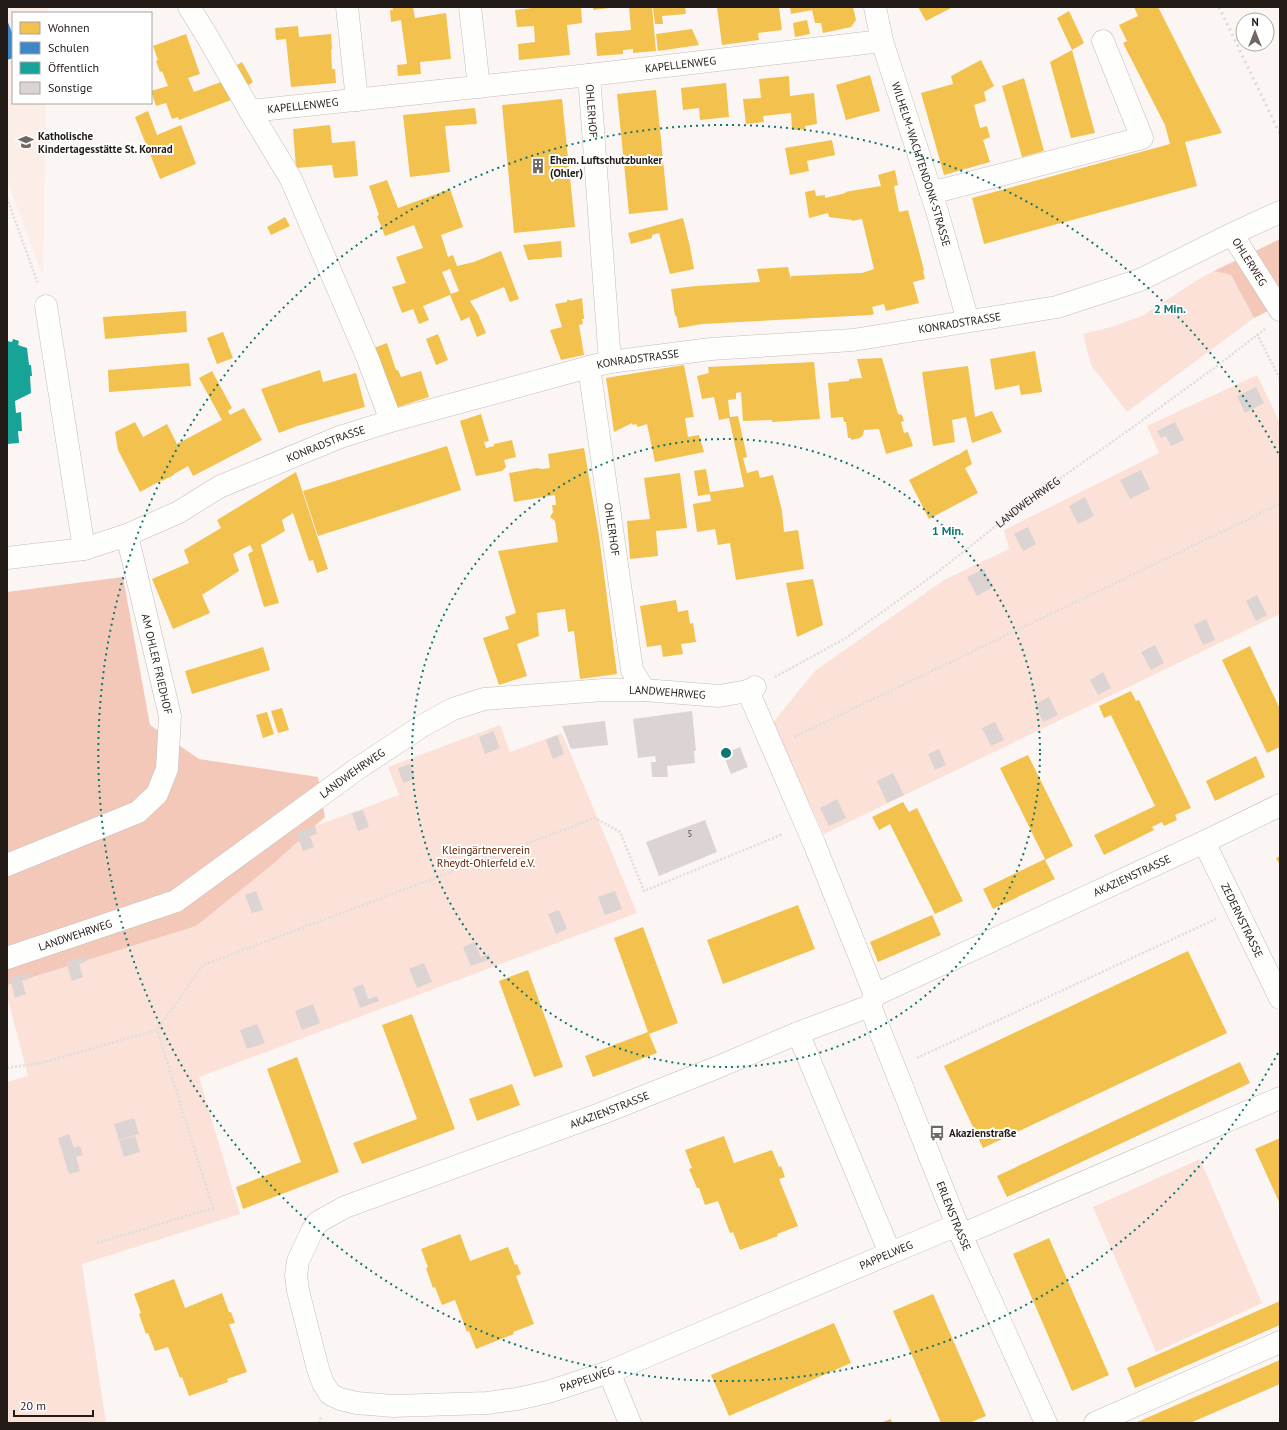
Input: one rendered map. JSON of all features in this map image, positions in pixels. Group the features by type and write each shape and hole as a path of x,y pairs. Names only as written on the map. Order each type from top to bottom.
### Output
{"street":[{"path":"189,7 291,179 368,359 391,420"},
{"path":"347,7 357,100"},
{"path":"470,7 479,87"},
{"name":"WILHELM-WACHTENDONK-STRASSE","path":"875,7 882,41 931,193 968,321"},
{"path":"931,193 1142,138 1104,40"},
{"name":"KAPELLENWEG","path":"250,111 589,76 882,41"},
{"name":"OHLERHOF","path":"589,76 610,362"},
{"name":"KONRADSTRASSE","path":"7,558 84,548 127,535 179,512 219,487 340,437 391,420 589,367 610,362 711,349 853,340 1057,307 1140,280 1236,232 1280,212"},
{"name":"OHLERWEG","path":"1236,232 1274,318"},
{"path":"46,306 84,548"},
{"name":"OHLERHOF","path":"589,367 632,670 644,690"},
{"name":"AM OHLER FRIEDHOF","path":"7,865 138,812 157,794 167,769 170,716 127,535"},
{"name":"LANDWEHRWEG","path":"7,958 176,901 357,769 422,726 453,709 484,699 604,690 644,690 719,696 752,689"},
{"name":"ERLENSTRASSE","path":"752,689 772,747 806,825 872,1001 895,1068 959,1230 1046,1423"},
{"name":"AKAZIENSTRASSE","path":"298,1261 307,1240 318,1222 345,1207 600,1114 798,1033 872,1001 1280,805"},
{"name":"ZEDERNSTRASSE","path":"1204,842 1280,998"},
{"path":"798,1033 890,1253"},
{"name":"PAPPELWEG","path":"298,1261 296,1275 298,1291 318,1369 323,1383 330,1394 340,1399 357,1403 393,1406 487,1403 517,1399 548,1392 609,1372 890,1253 959,1230 1280,1098"},
{"path":"1095,1423 1280,1342"},
{"path":"609,1372 630,1423"}],"path":[{"path":"7,198 46,306"},
{"name":"LANDWEHRWEG","path":"752,689 846,638 939,571 1025,503 1217,366 1257,334 1274,318"},
{"path":"1257,334 1280,379"},
{"path":"772,747 1280,504"},
{"path":"7,1068 41,1063 157,1030 203,965 595,818 620,832 644,890 806,825"},
{"path":"895,1068 1237,910"},
{"path":"97,1243 213,1208 157,1030"}],"shaded area":[{"name":"Katholische Kindertagesstätte St. Konrad","path":"7,7 48,7 48,12 12,12 12,104 46,104 43,276 7,180"},
{"path":"1280,239 1280,305 1254,318 1231,275 1214,271"},
{"path":"123,577 150,725 199,759 318,777 325,817 273,864 196,926 7,985 7,592"}],"green space":[{"path":"1214,271 1231,275 1254,318 1127,412 1091,365 1083,334 1111,327 1142,316"},
{"path":"1257,375 1280,423 1280,614 824,834 771,725 815,671 944,580 1009,549 1004,530 1159,453 1147,426"},
{"name":"Kleingärtnerverein Rheydt-Ohlerfeld e.V.","path":"500,725 510,752 562,733 637,913 199,1077 240,1214 82,1264 106,1423 7,1423 7,1082 28,1076 7,996 7,980 291,835 399,795 388,767"},
{"path":"1200,1159 1262,1303 1156,1352 1093,1207"}],"building: Wohnen":[{"path":"392,7 413,7 415,18 446,13 451,59 420,62 421,74 398,76 397,65 407,64 401,20 391,22 390,10 393,10"},
{"path":"541,7 581,7 582,23 567,25 570,55 519,60 518,44 535,42 534,26 517,27 515,10"},
{"path":"593,7 608,7 609,8 593,10"},
{"path":"629,7 652,7 656,51 633,53 633,49 623,50 623,54 597,56 595,33 631,30"},
{"path":"653,7 685,7 686,14 662,16 663,24 655,24"},
{"path":"717,7 779,7 782,30 758,33 759,40 722,45"},
{"path":"790,7 853,7 856,20 851,27 823,33 821,23 815,23 812,10 791,14"},
{"path":"918,7 953,7 926,21"},
{"path":"1134,7 1158,7 1222,133 1185,142 1197,186 984,244 972,198 1170,144 1165,125 1123,43 1127,41 1119,25 1138,16"},
{"path":"1069,11 1084,43 1072,50 1057,18"},
{"path":"807,20 810,34 795,37 793,23"},
{"path":"298,26 299,37 331,34 332,69 335,69 336,83 291,87 286,39 276,40 275,28"},
{"path":"692,29 699,45 658,51 656,34"},
{"path":"186,34 200,74 188,78 194,92 221,82 231,100 179,120 178,117 172,119 166,103 156,106 152,94 152,91 168,86 162,71 160,72 153,46"},
{"path":"1072,50 1095,133 1071,138 1050,62"},
{"path":"981,60 994,86 984,92 986,101 974,105 980,128 987,126 990,137 983,140 990,162 944,175 921,93 953,84 951,76"},
{"path":"242,62 253,82 243,89 232,68"},
{"path":"870,75 880,111 846,120 836,85"},
{"path":"789,76 790,96 814,93 817,124 805,126 805,129 792,130 791,113 763,116 764,122 746,124 743,99 761,98 759,79"},
{"path":"1024,78 1044,151 1022,157 1002,86"},
{"path":"726,83 729,117 700,120 699,108 683,110 681,88"},
{"path":"656,90 668,210 629,214 617,94"},
{"name":"Ehem. Luftschutzbunker (Ohler)","path":"562,99 575,227 514,233 502,105"},
{"path":"475,108 477,124 445,126 450,172 410,177 403,115"},
{"path":"148,111 157,135 181,125 196,164 160,179 135,117"},
{"path":"330,125 332,143 355,141 358,176 334,178 332,165 296,168 293,129"},
{"path":"832,140 835,155 807,161 809,171 790,175 785,148"},
{"path":"895,170 898,185 894,186 899,212 908,210 924,270 925,279 913,282 919,303 886,311 884,304 872,307 874,314 870,315 702,324 679,328 676,315 675,316 671,289 760,282 757,269 788,267 791,280 791,276 862,273 874,269 862,219 852,221 829,217 828,213 809,218 805,192 815,190 816,196 825,195 825,198 846,193 845,192 881,186 878,175"},
{"path":"387,180 398,208 450,189 463,227 441,235 448,257 453,255 457,266 474,262 501,251 519,299 510,302 504,287 470,301 478,314 486,333 477,337 469,317 461,321 450,295 423,306 429,320 419,324 413,309 402,313 392,287 406,283 396,257 423,248 414,225 385,236 377,216 379,215 369,186","holes":["450,269 459,291 451,294 442,272"]},
{"path":"285,217 290,226 271,235 267,227"},
{"path":"683,218 694,269 670,274 659,233 652,235 652,238 631,244 628,233"},
{"path":"561,241 562,257 528,260 523,245"},
{"path":"582,298 584,319 582,319 583,324 579,325 584,355 561,360 550,330 562,327 555,304 567,302 567,300 570,301"},
{"path":"186,311 187,332 105,339 103,317"},
{"path":"223,332 233,358 217,364 207,338"},
{"path":"438,334 448,360 436,365 426,339"},
{"path":"387,343 396,370 398,370 401,377 421,371 429,397 395,408 374,348"},
{"path":"1035,351 1042,392 1021,395 1019,385 995,390 990,359"},
{"path":"882,358 898,414 902,415 904,421 901,422 904,433 908,432 913,446 886,454 879,429 864,430 863,435 860,438 851,440 851,438 848,438 846,422 844,422 843,417 831,418 828,383 862,378 857,359"},
{"path":"814,362 820,419 772,422 772,420 743,421 741,392 736,393 736,399 728,400 730,417 738,416 747,457 743,458 747,473 758,470 760,478 773,475 782,511 784,532 798,530 804,569 736,580 730,543 718,545 715,529 697,532 693,504 711,501 710,494 698,496 694,471 706,469 710,492 744,487 729,418 719,420 714,397 702,399 697,376 709,373 708,367"},
{"path":"189,363 191,386 109,392 108,370"},
{"path":"684,365 694,417 685,418 688,437 699,435 704,452 655,462 647,424 638,427 636,424 633,425 632,423 614,432 606,378"},
{"path":"968,366 975,417 992,411 1002,432 972,443 966,417 952,420 955,442 933,446 922,372"},
{"path":"320,370 323,382 356,373 365,407 297,426 279,433 261,389"},
{"path":"212,371 232,408 228,411 230,415 244,408 262,440 193,476 188,466 174,475 140,492 118,450 115,432 135,422 143,437 167,424 177,444 222,420 199,378"},
{"path":"481,414 489,441 484,442 486,448 494,446 494,444 512,440 516,457 504,460 506,467 502,471 476,476 460,421"},
{"path":"447,446 461,490 318,536 303,491"},
{"path":"584,448 599,536 617,674 580,679 574,631 568,632 565,609 537,613 539,636 517,644 527,676 499,685 483,638 509,629 505,617 516,613 498,551 558,542 555,521 550,517 553,512 552,505 556,505 555,495 514,502 509,473 537,468 550,468 548,454"},
{"path":"967,449 972,464 965,468 978,493 929,519 909,480"},
{"path":"296,472 328,569 317,573 313,560 309,561 293,513 282,520 285,531 261,545 279,603 264,607 248,554 253,551 250,545 233,554 239,571 202,595 210,613 173,629 152,579 189,563 184,550 221,528 217,520"},
{"path":"680,473 687,528 656,531 658,556 630,559 627,521 650,519 644,478"},
{"path":"813,579 823,625 797,637 786,583"},
{"path":"676,600 678,612 688,610 690,624 693,623 696,642 681,644 683,654 663,657 661,645 647,647 640,606"},
{"path":"1250,646 1280,709 1280,747 1267,753 1222,660"},
{"path":"263,647 270,670 192,694 185,671"},
{"path":"1131,691 1136,701 1139,700 1191,808 1175,815 1177,820 1164,826 1162,822 1152,827 1154,830 1104,855 1094,835 1155,806 1111,715 1104,718 1099,706"},
{"path":"282,708 289,730 278,733 271,711"},
{"path":"267,712 274,734 263,738 256,715"},
{"path":"1028,755 1073,846 1045,860 1055,879 993,909 983,889 1045,859 1000,768"},
{"path":"1256,756 1265,777 1215,801 1206,781"},
{"path":"903,802 909,812 917,808 963,901 935,914 890,824 879,830 872,817"},
{"path":"1280,856 1280,865 1276,858"},
{"path":"798,905 815,949 723,984 707,940"},
{"path":"932,915 941,935 878,962 870,942"},
{"path":"643,927 678,1023 649,1034 657,1053 593,1077 585,1056 648,1032 614,938"},
{"path":"1188,951 1227,1033 983,1148 944,1066"},
{"path":"528,970 563,1067 534,1077 499,981"},
{"path":"412,1014 455,1129 362,1164 353,1143 417,1119 382,1025"},
{"path":"297,1057 339,1172 243,1209 236,1187 301,1162 267,1069"},
{"path":"1240,1062 1250,1083 1007,1197 997,1176"},
{"path":"512,1084 520,1105 477,1121 469,1099"},
{"path":"724,1136 734,1163 772,1150 785,1177 779,1179 798,1226 777,1234 778,1236 740,1250 733,1232 730,1233 718,1201 705,1205 699,1188 697,1188 689,1169 692,1168 685,1150"},
{"path":"1280,1138 1280,1204 1255,1149"},
{"path":"460,1234 470,1261 508,1247 515,1265 517,1264 521,1274 516,1276 534,1324 513,1332 514,1334 476,1349 469,1331 467,1332 455,1300 442,1305 435,1287 433,1288 426,1268 428,1267 421,1249"},
{"path":"1049,1238 1109,1375 1072,1391 1013,1254"},
{"path":"174,1279 185,1308 222,1293 235,1323 229,1324 247,1372 227,1379 228,1382 189,1396 168,1347 155,1351 148,1333 146,1334 139,1314 141,1313 134,1294"},
{"path":"933,1294 986,1416 969,1423 941,1423 893,1311"},
{"path":"1280,1301 1280,1325 1135,1388 1127,1368"},
{"path":"834,1323 851,1363 729,1416 711,1375"},
{"path":"1280,1360 1280,1384 1190,1423 1135,1423"},
{"path":"891,1419 892,1423 880,1423"}],"building: Schulen":[{"path":"7,20 12,32 12,58 7,60"}],"building: Öffentlich":[{"path":"13,339 19,341 18,345 27,348 32,376 30,376 31,393 15,401 16,413 21,412 22,431 18,431 19,443 7,444 7,341 12,342"}],"building: Sonstige":[{"path":"1256,387 1264,403 1245,413 1237,396"},
{"path":"1175,422 1184,440 1171,446 1166,436 1161,438 1157,431"},
{"path":"1141,470 1150,489 1130,499 1120,480"},
{"path":"1085,497 1094,516 1078,524 1069,506"},
{"path":"1028,527 1036,544 1023,551 1014,534"},
{"path":"984,569 993,587 977,596 967,577"},
{"path":"1257,595 1267,615 1256,621 1246,601"},
{"path":"1206,619 1215,640 1203,645 1194,625"},
{"path":"1155,645 1164,663 1151,670 1141,652"},
{"path":"1103,672 1111,688 1098,695 1090,680"},
{"path":"1049,697 1058,715 1043,722 1035,704"},
{"path":"692,711 696,751 694,751 695,763 667,766 668,777 652,777 651,762 656,762 655,756 638,758 633,719"},
{"path":"605,721 608,745 571,749 562,726"},
{"path":"995,722 1004,740 991,746 982,728"},
{"path":"493,731 500,748 485,754 479,737"},
{"path":"557,735 564,754 553,759 546,740"},
{"path":"740,747 748,767 731,774 723,754"},
{"path":"939,749 946,765 935,770 928,754"},
{"path":"410,764 415,779 403,783 398,768"},
{"path":"893,773 904,795 887,803 877,781"},
{"path":"837,799 846,818 829,826 820,808"},
{"path":"363,810 369,827 358,831 352,813"},
{"path":"705,820 717,852 659,876 646,842"},
{"path":"315,826 317,834 310,836 314,847 303,851 296,833"},
{"path":"256,891 263,910 252,913 245,895"},
{"path":"615,891 622,909 605,915 598,897"},
{"path":"559,910 567,929 556,934 548,914"},
{"path":"475,942 481,957 489,954 491,959 471,966 463,947"},
{"path":"86,956 87,961 79,964 83,977 72,981 66,962"},
{"path":"424,963 432,982 417,988 409,969"},
{"path":"29,973 30,978 22,981 26,994 15,998 10,978"},
{"path":"363,984 368,999 377,996 379,1001 360,1008 353,988"},
{"path":"313,1004 320,1023 302,1030 295,1011"},
{"path":"257,1024 265,1043 247,1049 240,1030"},
{"path":"134,1118 139,1134 119,1140 114,1124"},
{"path":"69,1134 74,1148 80,1146 83,1155 76,1157 80,1171 69,1174 58,1138"},
{"path":"135,1136 140,1152 124,1157 119,1141"}],"railway":[{"path":"1219,7 1280,134"}],"place":[{"name":"Katholische Kindertagesstätte St. Konrad","path":"26,142"},
{"name":"Ehem. Luftschutzbunker (Ohler)","path":"538,166"},
{"name":"Akazienstraße","path":"937,1133"}]}
